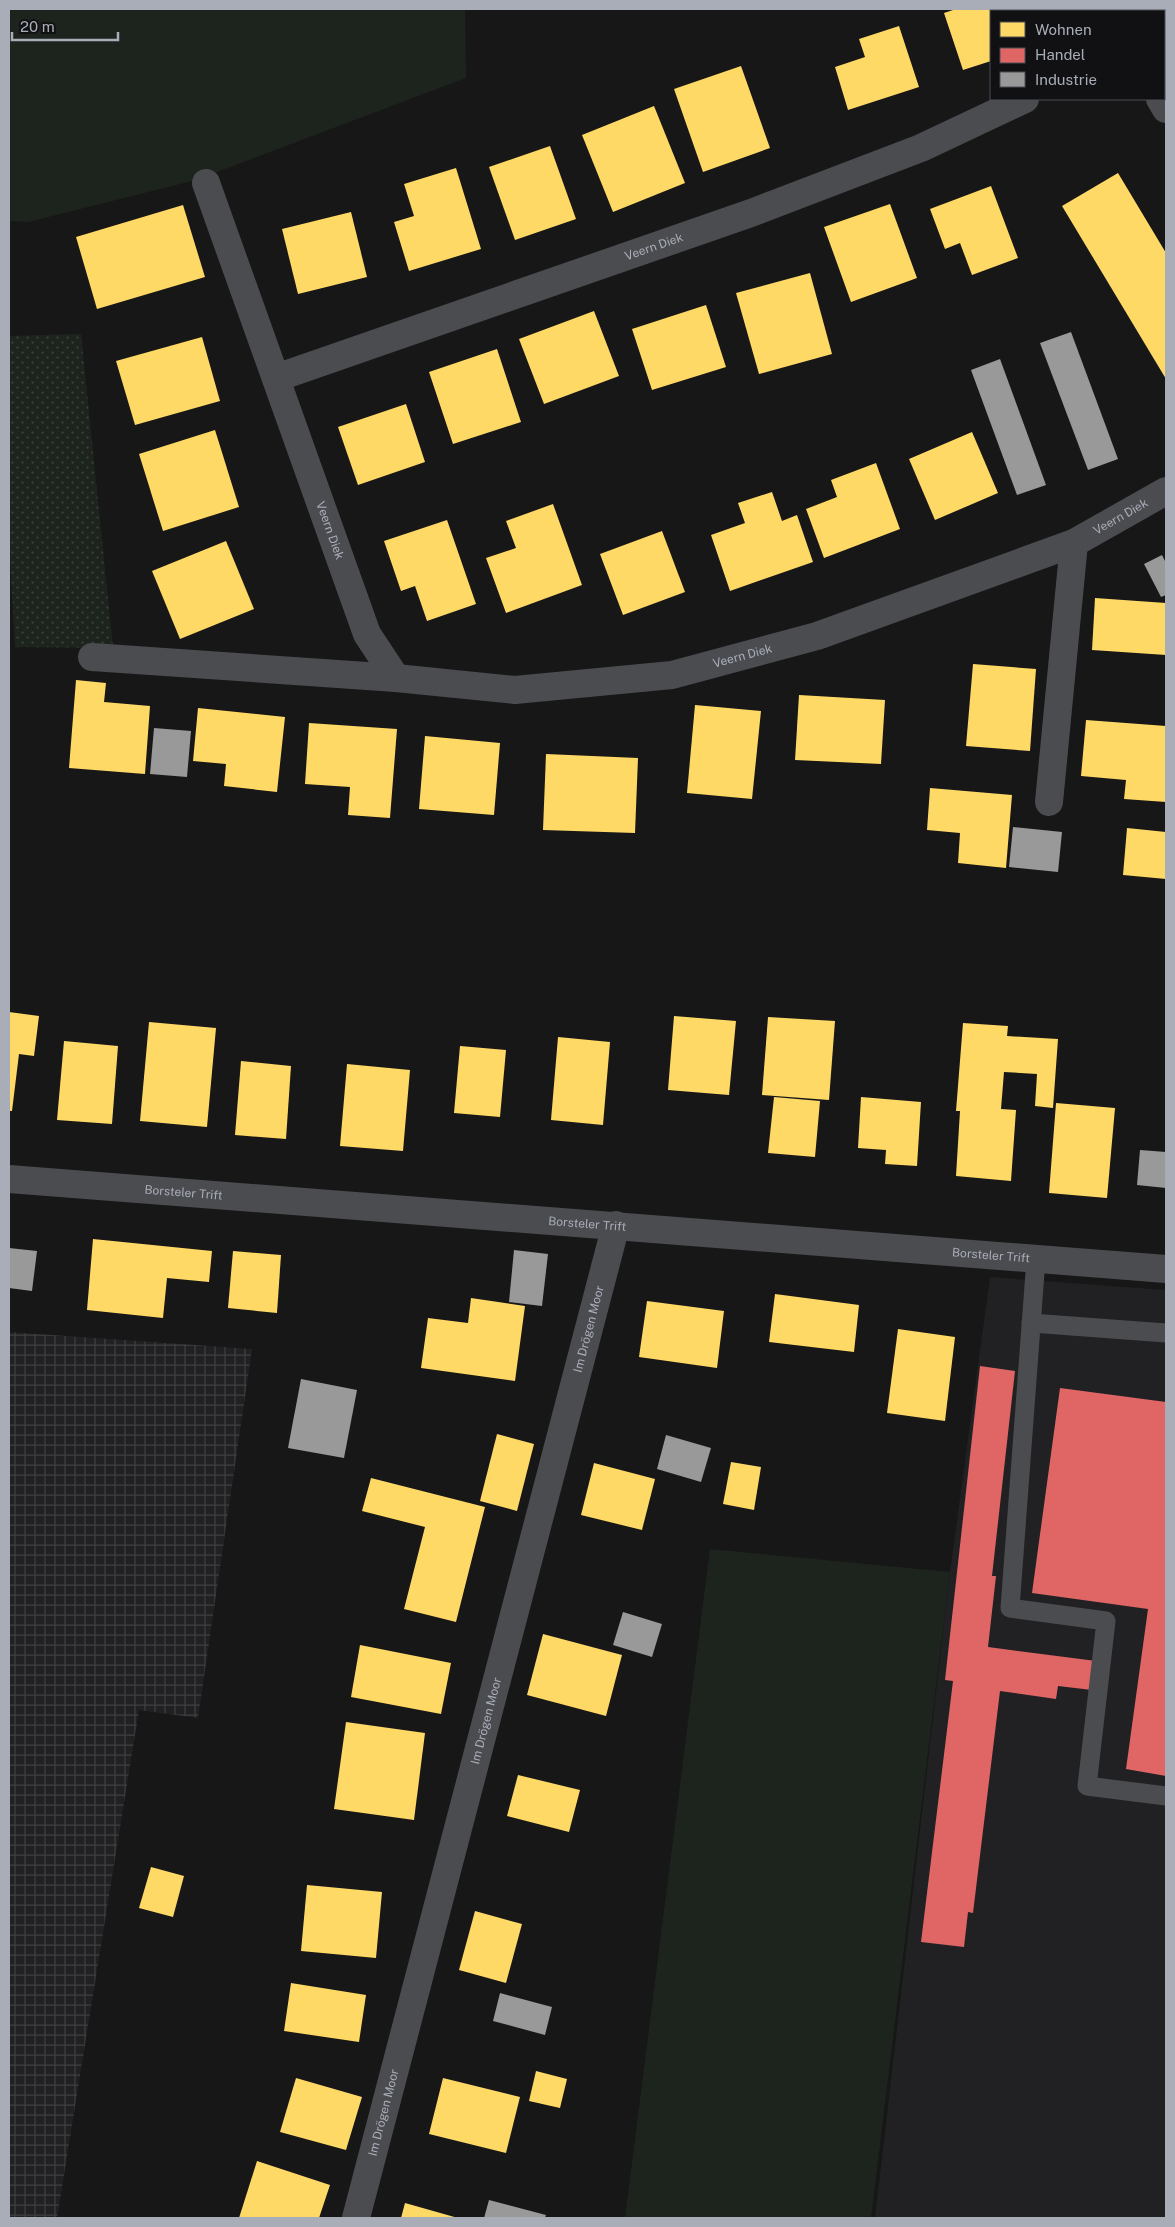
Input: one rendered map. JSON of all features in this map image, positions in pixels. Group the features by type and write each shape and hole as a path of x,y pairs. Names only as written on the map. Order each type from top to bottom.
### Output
{"street":[{"path":"1116,10 1121,9"},
{"name":"Veern Diek","path":"276,378 751,213 921,148 1023,100"},
{"name":"Veern Diek","path":"206,183 367,634 396,678"},
{"name":"Veern Diek","path":"92,657 396,678 515,690 672,675 817,636 1074,543 1166,491"},
{"path":"1049,802 1074,543"},
{"name":"Borsteler Trift","path":"9,1179 1166,1269"},
{"name":"Im Drögen Moor","path":"356,2218 616,1225"}],"lane":[{"path":"1036,1259 1010,1608 1106,1621 1087,1786 1166,1796"},
{"path":"1031,1323 1166,1333"}],"shaded area":[{"path":"9,9 465,9 466,78 196,180 28,222 9,221"},
{"path":"81,334 113,648 15,647 9,539 9,336"},
{"path":"990,1277 1166,1290 1166,2218 875,2218 950,1572"},
{"path":"9,1332 252,1349 198,1718 139,1710 57,2218 9,2218"},
{"path":"710,1549 950,1572 871,2218 625,2218"}],"building: Wohnen":[{"path":"956,9 1008,9 990,10 990,61 963,70 944,13"},
{"path":"899,26 919,87 848,110 835,67 865,57 859,39"},
{"path":"741,66 770,148 703,172 674,89"},
{"path":"654,106 685,183 613,212 582,135"},
{"path":"550,146 576,219 515,240 489,167"},
{"path":"456,168 481,249 409,271 394,222 414,216 404,184"},
{"path":"1118,173 1166,253 1166,379 1062,206"},
{"path":"991,186 1018,258 972,275 960,243 945,249 930,209"},
{"path":"890,204 917,278 851,302 824,227"},
{"path":"183,205 205,277 97,309 76,237"},
{"path":"351,212 367,277 298,294 282,229"},
{"path":"810,273 832,354 759,374 736,293"},
{"path":"706,305 726,367 652,390 632,329"},
{"path":"594,311 619,376 544,404 519,339"},
{"path":"202,337 220,401 135,425 116,361"},
{"path":"497,349 521,422 453,444 429,372"},
{"path":"406,404 425,462 358,485 338,427"},
{"path":"215,430 239,507 163,531 139,454"},
{"path":"972,432 998,493 935,520 909,459"},
{"path":"876,463 900,529 824,558 806,509 837,497 831,480"},
{"path":"772,492 782,521 797,515 813,562 730,591 711,535 745,523 738,503"},
{"path":"553,504 582,585 506,613 486,558 516,548 506,521"},
{"path":"447,520 476,604 427,621 415,586 401,591 384,541"},
{"path":"662,531 685,592 623,615 600,554"},
{"path":"226,541 254,609 180,639 152,571"},
{"path":"1095,598 1166,603 1166,655 1092,650"},
{"path":"973,664 1036,669 1030,751 966,746"},
{"path":"76,680 106,683 104,702 150,706 145,774 69,768"},
{"path":"799,695 885,700 881,764 795,760"},
{"path":"695,705 761,711 752,799 687,793"},
{"path":"198,708 285,717 277,792 224,786 226,764 193,761"},
{"path":"1086,720 1166,726 1166,802 1124,799 1126,780 1081,776"},
{"path":"309,723 397,729 390,818 348,815 350,787 305,784"},
{"path":"425,736 500,743 494,815 419,809"},
{"path":"546,754 638,758 635,833 543,830"},
{"path":"930,788 1012,795 1006,868 958,863 960,833 927,830"},
{"path":"1127,828 1166,832 1166,879 1123,875"},
{"path":"9,1012 39,1016 34,1056 19,1054 12,1111 9,1111"},
{"path":"674,1016 736,1021 729,1095 668,1090"},
{"path":"768,1017 835,1021 829,1100 762,1095"},
{"path":"149,1022 216,1028 207,1127 140,1121"},
{"path":"963,1023 1008,1026 1007,1036 1058,1039 1053,1108 1035,1106 1037,1074 1004,1072 1001,1109 1016,1110 1011,1181 956,1176 960,1111 956,1111"},
{"path":"558,1037 610,1042 603,1125 551,1120"},
{"path":"64,1041 118,1046 112,1124 57,1120"},
{"path":"460,1046 506,1050 500,1117 454,1113"},
{"path":"241,1061 291,1066 286,1139 235,1135"},
{"path":"347,1064 410,1070 403,1151 340,1146"},
{"path":"774,1097 820,1101 815,1157 768,1153"},
{"path":"861,1097 921,1102 917,1166 885,1164 886,1150 858,1148"},
{"path":"1056,1103 1115,1108 1107,1198 1049,1193"},
{"path":"93,1239 212,1251 209,1282 167,1278 163,1318 87,1310"},
{"path":"233,1251 281,1255 277,1313 228,1308"},
{"path":"775,1294 859,1305 854,1352 769,1342"},
{"path":"471,1298 525,1306 515,1381 421,1368 428,1318 468,1323"},
{"path":"647,1301 724,1311 717,1368 639,1357"},
{"path":"898,1329 955,1337 945,1421 887,1413"},
{"path":"497,1434 534,1444 517,1511 480,1501"},
{"path":"731,1462 761,1467 754,1510 723,1504"},
{"path":"594,1463 655,1479 642,1530 581,1515"},
{"path":"371,1478 485,1507 456,1622 404,1609 425,1527 362,1511"},
{"path":"543,1634 622,1655 606,1716 527,1695"},
{"path":"360,1645 451,1663 441,1714 351,1697"},
{"path":"346,1722 425,1733 414,1820 334,1809"},
{"path":"518,1775 580,1790 569,1832 507,1816"},
{"path":"151,1867 184,1876 173,1917 139,1908"},
{"path":"307,1885 382,1892 376,1958 301,1951"},
{"path":"475,1911 522,1924 506,1983 459,1970"},
{"path":"291,1983 366,1995 359,2042 284,2031"},
{"path":"536,2071 567,2079 560,2108 529,2101"},
{"path":"296,2078 362,2097 346,2150 280,2132"},
{"path":"443,2078 520,2097 506,2153 429,2134"},
{"path":"257,2161 330,2185 319,2218 239,2218"},
{"path":"405,2203 458,2218 401,2218"}],"building: Handel":[{"path":"980,1366 1015,1371 992,1576 996,1576 988,1647 1096,1661 1092,1690 1058,1686 1056,1699 1000,1691 973,1913 968,1912 964,1947 921,1942 953,1681 945,1680"},
{"path":"1060,1388 1166,1402 1166,1776 1126,1769 1148,1609 1032,1593"}],"building: Industrie":[{"path":"1071,332 1118,459 1088,470 1040,343"},
{"path":"1000,359 1046,485 1017,495 971,370"},
{"path":"1162,555 1166,563 1166,595 1161,597 1144,564"},
{"path":"154,728 191,731 187,777 150,774"},
{"path":"1013,827 1062,832 1058,872 1009,867"},
{"path":"1140,1150 1166,1152 1166,1188 1137,1185"},
{"path":"9,1248 37,1251 32,1291 9,1288"},
{"path":"514,1250 548,1254 542,1306 509,1302"},
{"path":"301,1379 357,1390 344,1458 288,1448"},
{"path":"666,1435 711,1448 701,1482 657,1469"},
{"path":"623,1612 662,1624 652,1657 613,1645"},
{"path":"500,1993 552,2007 545,2035 493,2021"},
{"path":"489,2200 546,2215 545,2218 484,2218"}]}
